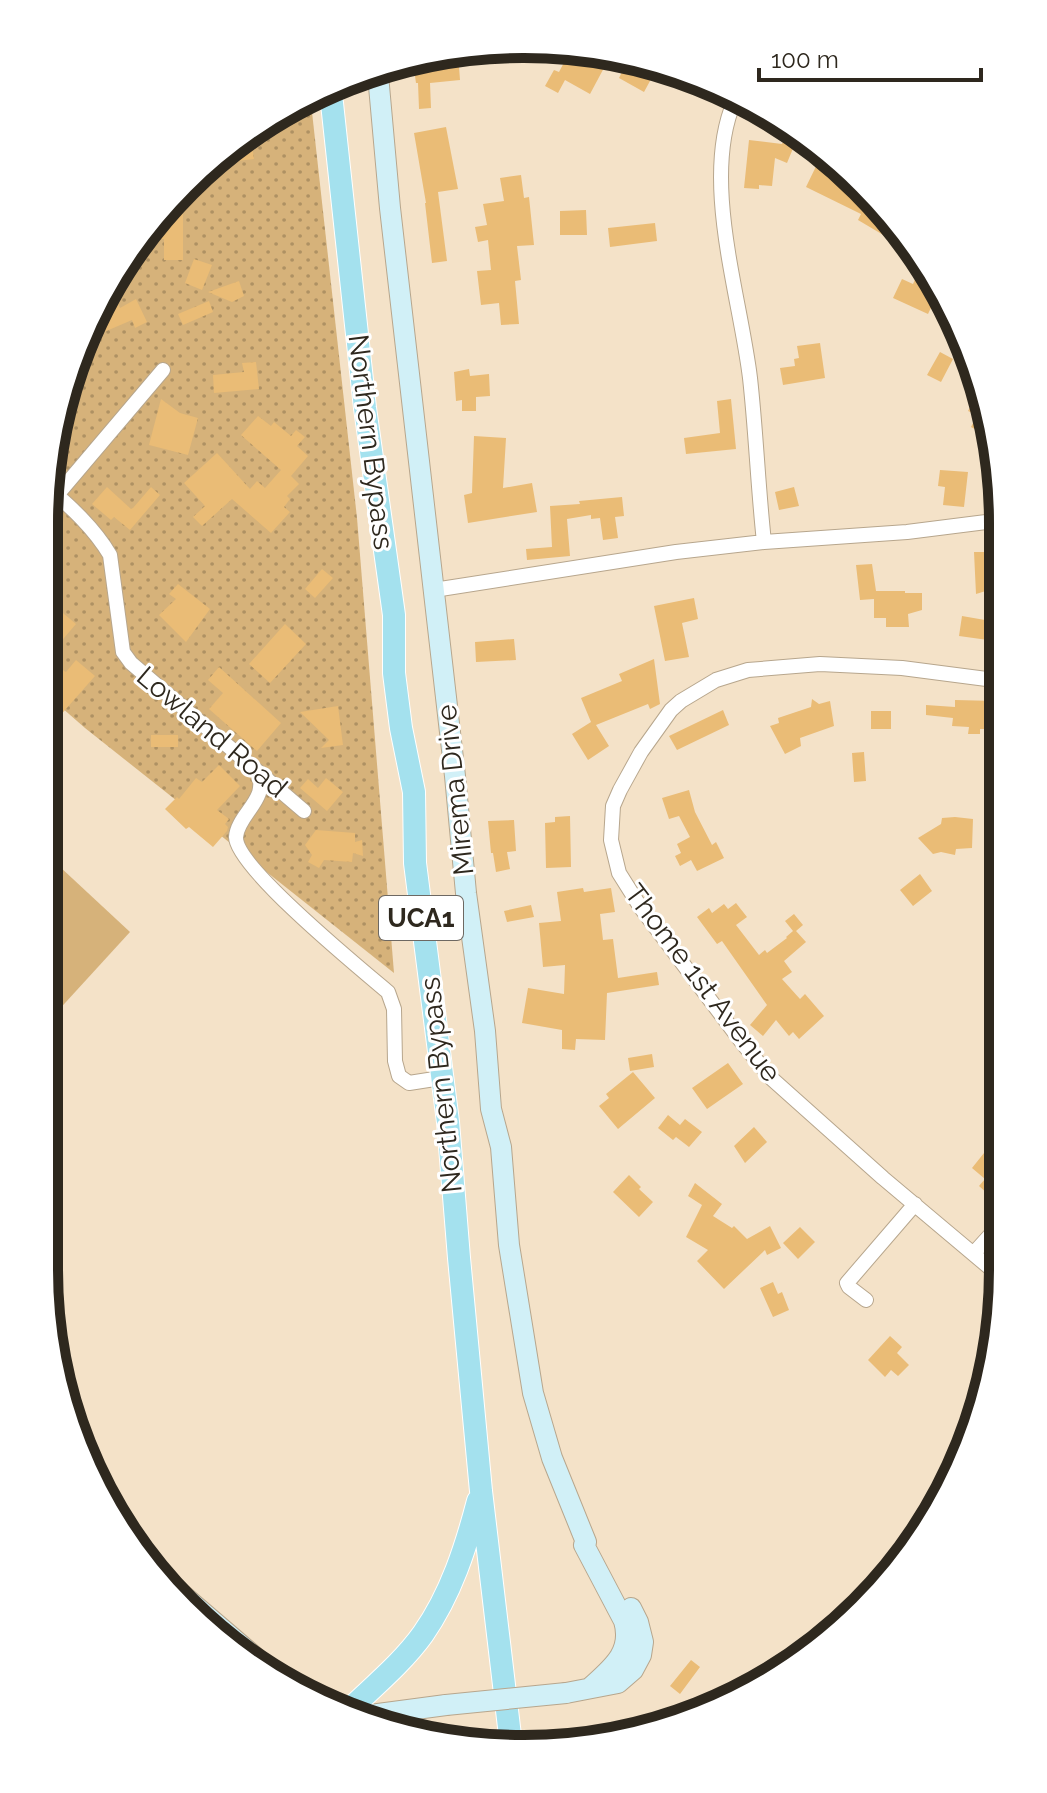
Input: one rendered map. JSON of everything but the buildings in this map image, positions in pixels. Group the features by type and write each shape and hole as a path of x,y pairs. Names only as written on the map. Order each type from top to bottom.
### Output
{"main road":[{"name":"Northern Bypass","path":"332,99 365,408 394,615 394,673 414,792 415,863 448,1122 481,1491 510,1735"},
{"path":"355,1704 422,1636 436,1614 468,1538 481,1491"}],"street":[{"name":"Mirema Drive","path":"379,82 466,893 485,1031 491,1109 501,1147 509,1245 526,1358 540,1421 586,1542 584,1545 627,1629 625,1650 621,1657 591,1687 566,1693 384,1713"},
{"path":"732,108 726,123 720,175 750,378 764,542"},
{"path":"60,481 163,370"},
{"name":"Lowland Road","path":"59,497 83,520 110,555 123,652 131,663 304,811"},
{"path":"434,590 676,552 989,522"},
{"name":"Thome 1st Avenue","path":"989,679 848,664 748,670 731,674 698,690 671,710 641,752 620,790 613,806 611,840 619,873 641,908 771,1078 989,1266"},
{"path":"261,774 259,793 236,838 241,852 287,905 388,992 394,1009 395,1061 399,1076 409,1083 441,1078"},
{"path":"866,1300 847,1283 915,1204"},
{"path":"974,1253 989,1236"}],"shaded area":[{"path":"312,109 357,518 394,973 58,704 58,524 67,433 93,345 136,265 194,194 265,136"},
{"path":"58,865 130,932 58,1011"}]}
